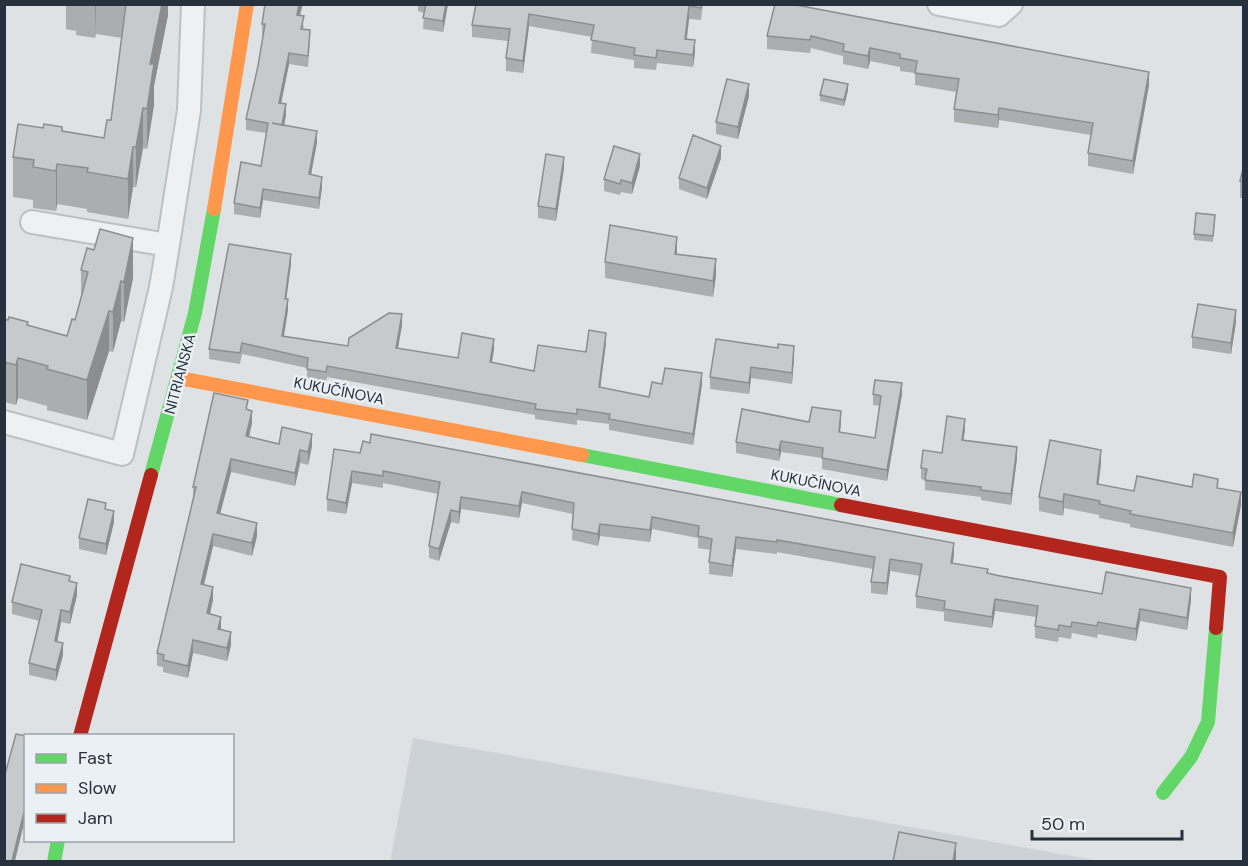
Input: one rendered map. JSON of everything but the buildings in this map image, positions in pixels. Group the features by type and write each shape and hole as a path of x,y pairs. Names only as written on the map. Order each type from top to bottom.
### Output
{"street":[{"path":"4,422 122,454 162,287 189,110 192,4"},
{"name":"NITRIANSKA","path":"80,734 179,378 209,241 247,4"},
{"path":"939,4 999,15 1011,4"},
{"path":"32,222 168,245"},
{"name":"KUKUČÍNOVA","path":"179,378 1220,577 1208,722 1191,757 1163,794"},
{"path":"54,861 58,842"}],"shaded area":[{"path":"413,738 1100,861 390,862"}],"traffic: fast":[{"path":"151,475 195,313 214,209"},
{"path":"582,455 841,505"},
{"path":"1163,793 1191,757 1208,722 1216,628"},
{"path":"54,862 58,842"}],"traffic: slow":[{"path":"214,209 247,4"},
{"path":"179,378 582,455"}],"traffic: jam":[{"path":"81,734 151,475"},
{"path":"841,505 1220,577 1216,628"}]}
